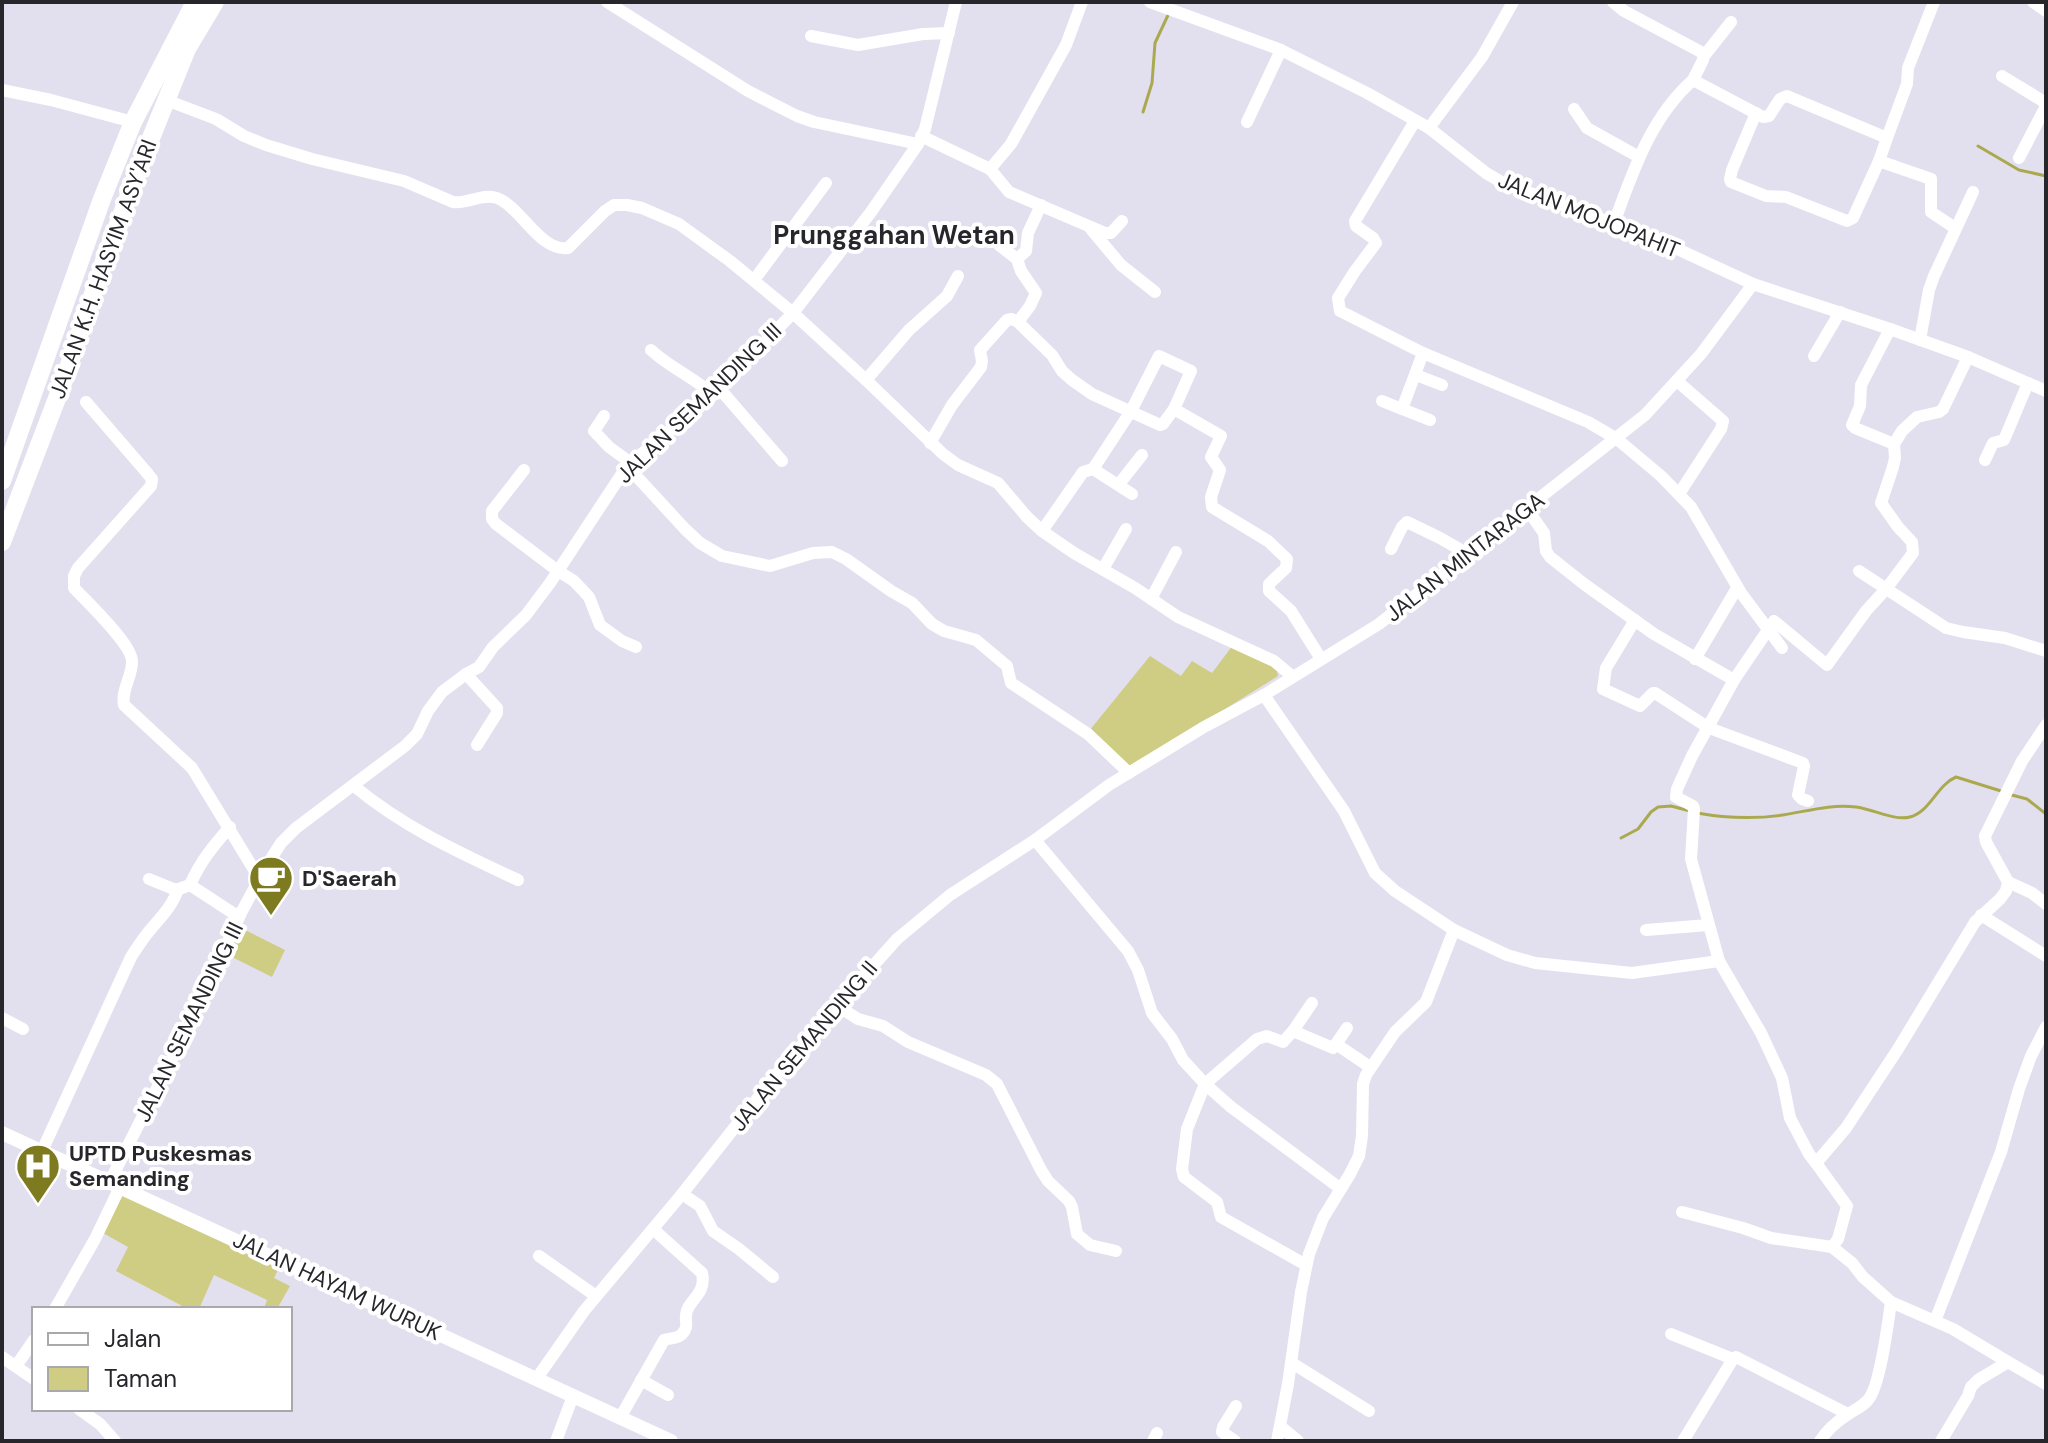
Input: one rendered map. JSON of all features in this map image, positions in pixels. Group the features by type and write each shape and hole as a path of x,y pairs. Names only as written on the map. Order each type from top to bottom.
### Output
{"highway":[{"name":"JALAN K.H. HASYIM ASY'ARI","path":"2,481 133,122 195,2"},
{"name":"JALAN K.H. HASYIM ASY'ARI","path":"2,542 151,138 187,49 215,2"},
{"path":"96,217 97,231 104,232 140,146 151,138"},
{"path":"47,355 60,342 100,243 106,245 105,258"}],"main road":[{"name":"JALAN HAYAM WURUK","path":"2,1133 671,1441"}],"street":[{"path":"607,2 748,91 797,116 814,122 920,140 990,169 1009,192 1109,233 1122,221"},
{"name":"JALAN SEMANDING III","path":"56,1307 95,1239 115,1184 239,917 281,843 417,734 442,692 479,667 493,647 526,615 629,465 716,391 793,313 871,212 920,140 956,2"},
{"path":"990,169 1011,144 1066,45 1082,2"},
{"name":"JALAN MOJOPAHIT","path":"1150,2 1185,8 1281,50 1367,93 1429,128 1494,179 1660,241 1753,284 1968,357 2046,391"},
{"path":"1429,128 1482,57 1513,2"},
{"path":"1613,2 1704,56"},
{"path":"1756,113 1732,170 1730,179 1733,183 1766,196 1786,197 1851,220 1879,161 1907,85 1909,65 1934,2"},
{"path":"1614,223 1639,157 1660,118 1693,80 1704,56 1731,22"},
{"path":"811,36 858,45 923,34 949,33"},
{"path":"1247,122 1281,50"},
{"path":"2002,76 2046,105 2019,158"},
{"path":"1693,80 1763,117 1769,116 1780,99 1787,96 1887,138"},
{"path":"2,90 133,122"},
{"path":"166,100 216,119 266,145 404,181 453,202 496,198 560,249 570,246 611,206 642,208 679,224 793,313 954,463 998,483 1042,531 1184,621 1274,661 1292,676"},
{"path":"1574,109 1587,128 1639,157"},
{"path":"1415,121 1355,221 1356,226 1376,243 1338,298 1340,311 1423,353 1588,422 1617,439 1679,494 1700,520 1737,588 1782,648"},
{"path":"1879,161 1931,179 1931,212 1955,228"},
{"path":"754,280 826,183"},
{"path":"1920,340 1929,290 1941,256 1973,192"},
{"path":"1017,259 1027,247 1028,233 1041,205"},
{"path":"1088,225 1121,265 1155,292"},
{"path":"999,245 1017,259 1036,293 1018,322"},
{"path":"866,380 909,330 947,296 958,276"},
{"name":"JALAN MINTARAGA","path":"1129,773 1379,624 1617,439 1645,415 1701,354 1753,284"},
{"path":"1814,356 1840,312"},
{"path":"930,443 952,405 981,367 980,350 1007,320 1018,322 1052,355 1062,371 1092,394 1131,411 1160,425 1174,409 1192,372 1160,355 1131,411 1093,469 1080,475 1042,531"},
{"path":"1890,329 1861,385 1860,406 1852,425 1894,444"},
{"path":"651,350 665,363 716,391 782,461"},
{"path":"1402,409 1423,353"},
{"path":"1832,1247 1838,1239 1847,1206 1809,1154 1790,1118 1782,1078 1761,1033 1719,961 1691,859 1693,806 1678,800 1675,794 1734,680 1774,621 1827,665 1914,549 1909,538 1882,505 1895,458 1894,444 1917,417 1943,409 1968,357"},
{"path":"1416,375 1442,385"},
{"path":"1677,381 1723,421 1721,429 1679,494"},
{"path":"1985,460 1993,442 2004,440 2028,383"},
{"path":"1382,401 1430,420"},
{"path":"86,402 152,479 151,486 78,568 74,588 115,632 132,657 124,705 192,768 259,878"},
{"path":"1174,409 1221,436 1211,457 1220,470 1211,497 1212,507 1268,541 1287,559 1286,568 1269,584 1269,591 1291,611 1321,659"},
{"path":"604,416 595,428 595,434 629,465 700,543 722,556 770,566 827,551 846,559 912,603 932,624 944,631 976,640 1007,666 1011,683 1088,734 1129,773"},
{"path":"1119,484 1142,455"},
{"path":"1093,469 1132,494"},
{"path":"524,470 492,511 492,519 574,581 589,597 600,625 636,647"},
{"path":"1527,509 1544,533 1547,554 1635,620 1734,680"},
{"path":"1391,549 1407,522 1468,554"},
{"path":"1103,569 1126,529"},
{"path":"1151,599 1176,552"},
{"path":"1859,571 1946,628 2005,638 2046,651"},
{"path":"1695,659 1737,588"},
{"path":"1635,620 1606,668 1603,689 1640,706 1655,693 1709,728 1803,763 1798,795 1808,801"},
{"path":"466,674 497,708 477,745"},
{"path":"1264,695 1344,811 1375,873 1395,891 1454,930 1507,955 1535,963 1632,973 1719,961"},
{"path":"2046,725 2022,761 1985,836 2008,882 2032,893 2046,904"},
{"name":"JALAN SEMANDING II","path":"537,1378 584,1311 780,1070 889,947 928,913 984,872 1129,773"},
{"path":"354,786 413,829 518,880"},
{"path":"42,1151 131,957 230,827"},
{"path":"1035,840 1128,951 1138,970 1152,1013 1183,1060 1231,1107 1341,1189"},
{"path":"149,879 184,887 239,917"},
{"path":"1816,1163 1840,1137 1879,1081 1961,942 1981,915 2000,899 2008,882"},
{"path":"1981,915 2046,956"},
{"path":"1646,930 1708,925"},
{"path":"1277,1441 1306,1265 1317,1229 1357,1162 1363,1084 1370,1067 1395,1032 1426,1002 1454,930"},
{"path":"1306,1265 1221,1217 1217,1202 1184,1177 1182,1169 1187,1129 1205,1084 1257,1039 1267,1036 1283,1042 1312,1003"},
{"path":"836,1005 858,1019 883,1026 916,1046 993,1079 1002,1090 1041,1170 1069,1201 1077,1234 1090,1245 1116,1251"},
{"path":"2,1018 23,1029"},
{"path":"1293,1031 1333,1048 1347,1028"},
{"path":"1935,1321 2001,1152 2031,1056 2044,1036"},
{"path":"1336,1044 1370,1067"},
{"path":"682,1194 700,1206 713,1231 773,1277"},
{"path":"1682,1212 1771,1238 1832,1247 1891,1302 1953,1329 2046,1384"},
{"path":"620,1418 664,1340 679,1337 684,1332 686,1313 704,1280 702,1273 653,1229"},
{"path":"539,1256 596,1296"},
{"path":"1820,1441 1826,1431 1871,1397 1885,1346 1891,1302"},
{"path":"1671,1334 1733,1359 1740,1358 1848,1414"},
{"path":"16,1366 32,1343"},
{"path":"2,1357 32,1378"},
{"path":"1683,1441 1733,1359"},
{"path":"1941,1441 1971,1387 2008,1362"},
{"path":"1292,1363 1369,1411"},
{"path":"641,1380 668,1395"},
{"path":"556,1441 573,1396"},
{"path":"1235,1441 1222,1432 1236,1406"},
{"path":"82,1411 100,1424 115,1441"},
{"path":"1281,1427 1298,1441"}],"green space":[{"path":"1233,645 1268,660 1278,676 1129,769 1089,731 1150,656 1181,676 1192,661 1212,673"},
{"path":"241,928 285,950 272,977 228,955"},
{"path":"125,1191 281,1264 274,1278 290,1286 278,1307 265,1307 267,1300 214,1275 200,1307 184,1307 116,1271 128,1247 103,1233"}],"waterway":[{"path":"1143,112 1152,83 1155,43 1169,13"},
{"path":"1978,146 2019,170 2046,176"},
{"path":"1697,813 1762,817 1846,806 1904,818 1923,810 1956,777 2001,791"},
{"path":"2008,794 2027,799 2046,814"},
{"path":"1621,838 1638,829 1658,807 1671,806 1690,811"}],"place":[{"name":"D'Saerah","path":"271,917"},
{"name":"UPTD Puskesmas Semanding","path":"38,1205"}],"district":[{"name":"Prunggahan Wetan","path":"894,235"}]}
